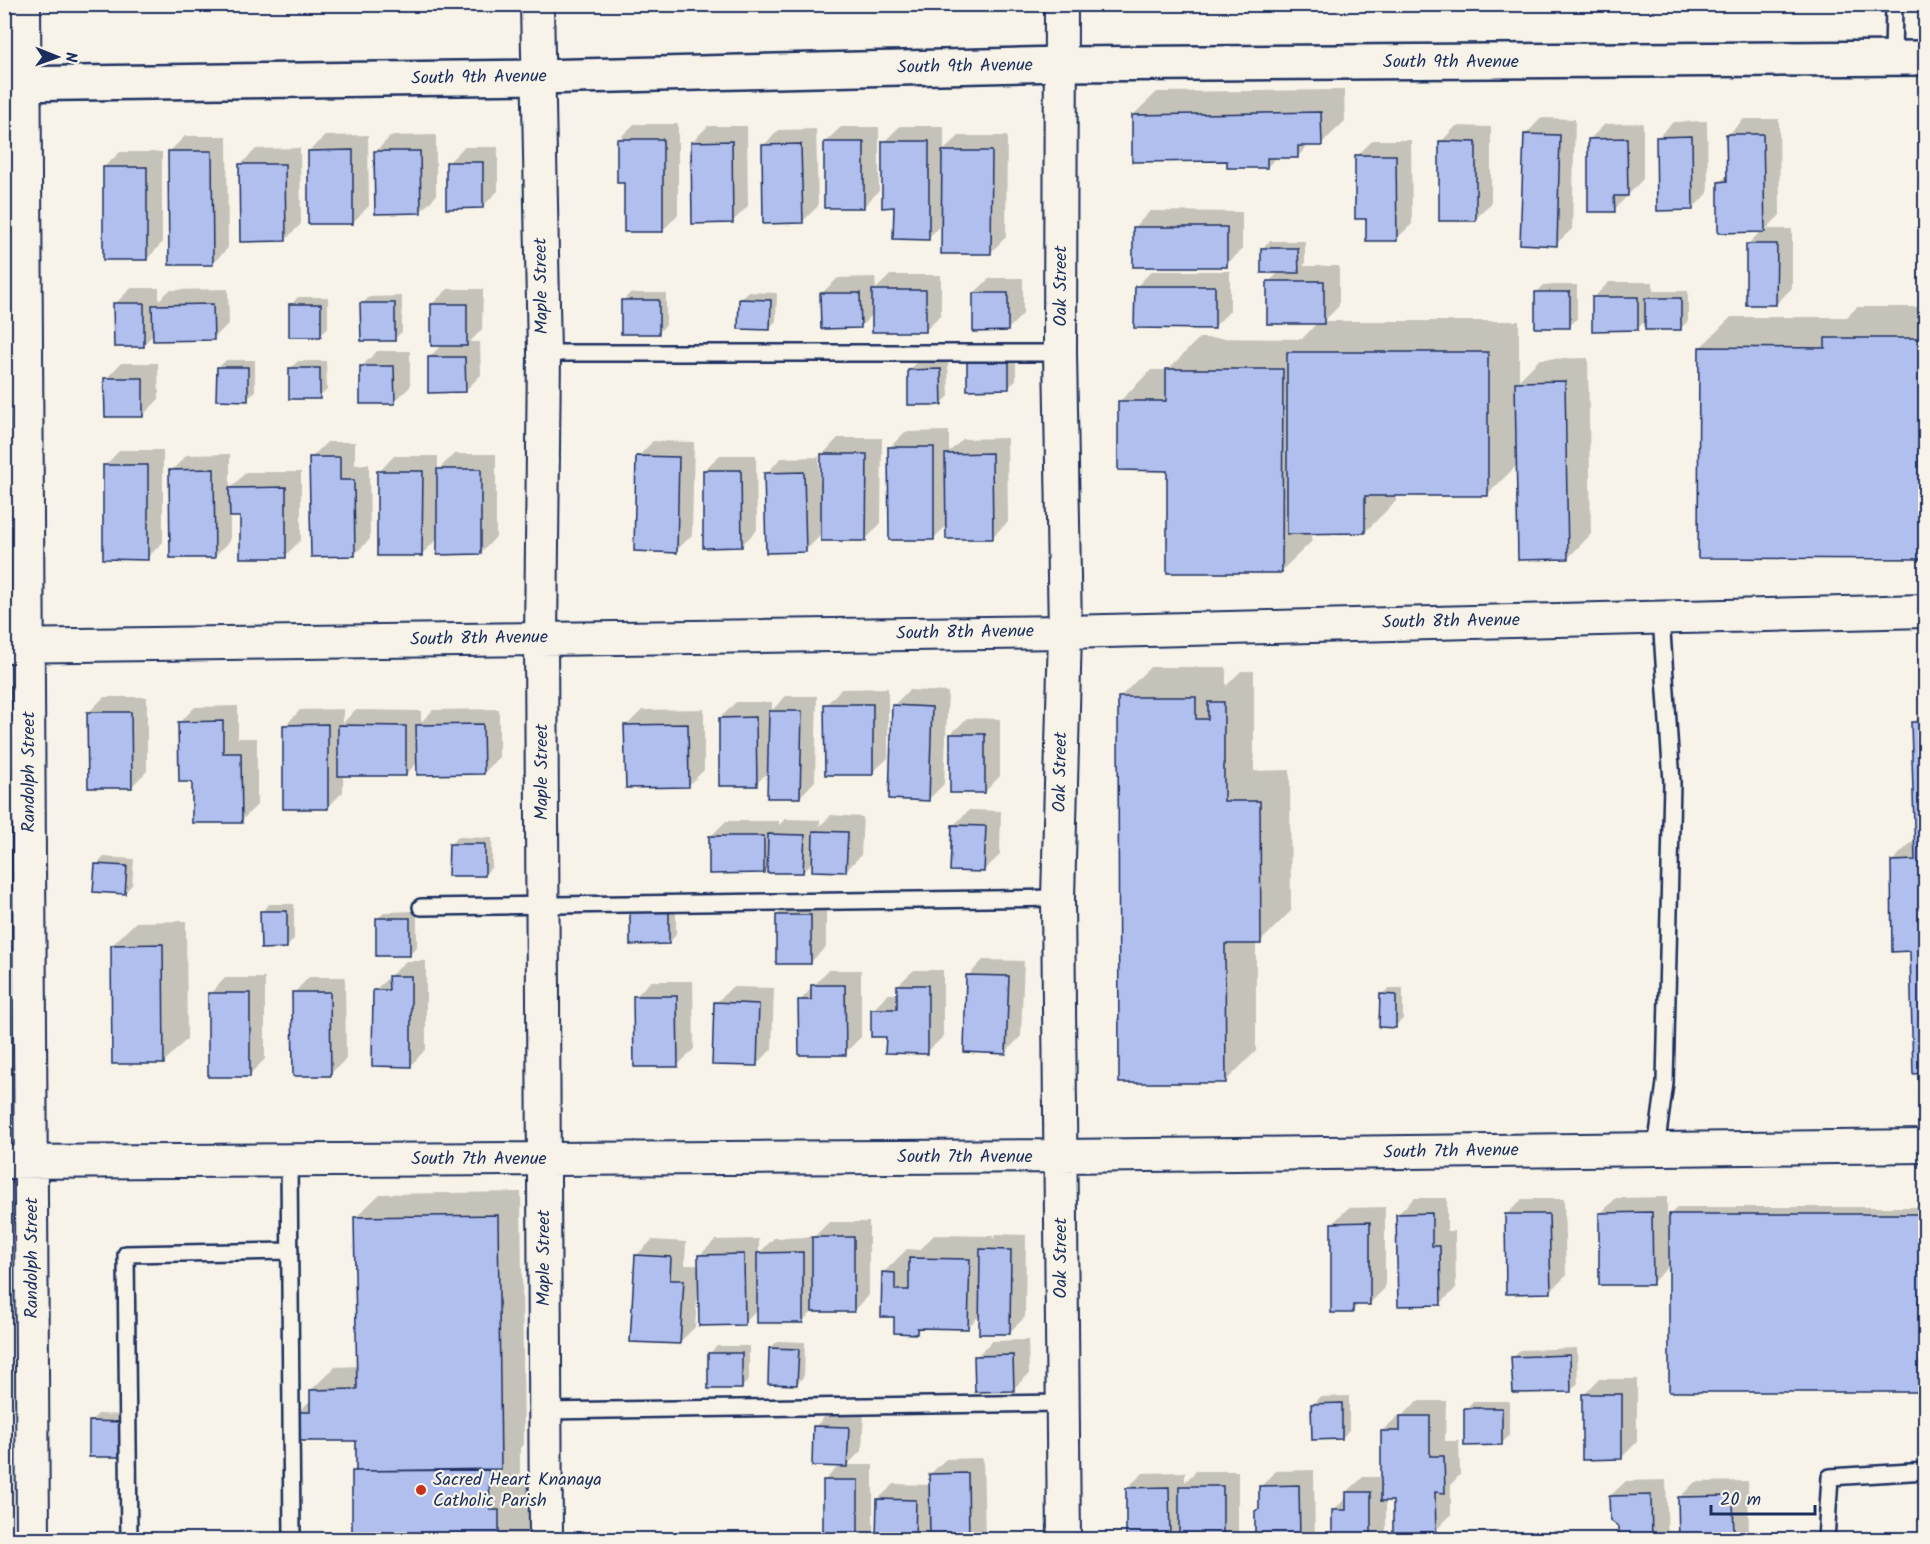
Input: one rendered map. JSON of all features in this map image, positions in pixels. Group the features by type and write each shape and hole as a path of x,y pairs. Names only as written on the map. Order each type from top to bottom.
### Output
{"street":[{"name":"Randolph Street","path":"24,4 14,84 18,1162 33,1539"},
{"name":"Maple Street","path":"537,4 544,353 542,639 546,1539"},
{"name":"Oak Street","path":"1061,4 1060,353 1065,632 1058,898 1064,1539"},
{"name":"South 9th Avenue","path":"14,84 537,77 1062,64 1926,58"},
{"name":"South 8th Avenue","path":"16,645 1065,632 1926,611"},
{"name":"South 7th Avenue","path":"18,1162 1060,1156 1926,1146"}],"lane":[{"path":"1893,59 1894,4"},
{"path":"544,353 1060,353"},
{"path":"1656,1149 1665,1083 1672,782 1661,617"},
{"path":"422,907 1058,898"},
{"path":"289,1160 292,1539"},
{"path":"129,1539 126,1254 290,1251"},
{"path":"545,1411 1062,1403"},
{"path":"1826,1539 1830,1477 1926,1471"}],"building":[{"path":"1321,112 1322,146 1298,146 1298,158 1267,158 1267,168 1227,168 1227,161 1132,162 1132,115"},
{"path":"1524,134 1560,135 1557,246 1520,244"},
{"path":"1726,134 1763,134 1765,232 1718,233 1718,182 1727,181"},
{"path":"1692,136 1693,210 1657,211 1656,137"},
{"path":"1627,138 1628,196 1614,196 1615,212 1588,212 1588,139"},
{"path":"617,139 663,139 663,232 624,232 624,183 617,183"},
{"path":"732,141 733,223 692,224 691,142"},
{"path":"882,141 929,141 929,240 893,239 894,207 882,208"},
{"path":"1439,141 1476,142 1476,221 1439,221"},
{"path":"824,142 864,142 864,208 824,208"},
{"path":"801,144 803,223 763,224 762,145"},
{"path":"353,150 353,224 308,224 308,151"},
{"path":"168,151 212,151 213,265 169,265"},
{"path":"374,151 420,151 421,213 375,214"},
{"path":"942,151 992,151 991,254 941,254"},
{"path":"1355,155 1396,155 1397,241 1366,241 1366,219 1355,219"},
{"path":"446,162 483,162 483,208 446,209"},
{"path":"239,164 285,164 286,241 240,242"},
{"path":"103,167 147,167 147,260 103,260"},
{"path":"1133,227 1227,227 1227,267 1133,267"},
{"path":"1746,244 1777,244 1776,305 1746,305"},
{"path":"1261,248 1298,248 1299,273 1261,273"},
{"path":"1267,281 1324,281 1324,324 1267,324"},
{"path":"1135,286 1215,286 1215,329 1134,328"},
{"path":"872,290 926,290 926,332 872,332"},
{"path":"1535,292 1570,292 1570,328 1535,328"},
{"path":"820,293 860,293 861,328 821,329"},
{"path":"973,293 1008,293 1008,331 973,332"},
{"path":"1592,297 1638,297 1638,330 1592,331"},
{"path":"1645,298 1681,298 1681,330 1645,330"},
{"path":"739,299 771,300 770,330 738,329"},
{"path":"621,300 659,300 659,334 621,334"},
{"path":"113,303 144,303 144,347 114,347"},
{"path":"360,303 395,303 395,341 361,341"},
{"path":"213,304 214,340 153,341 152,305"},
{"path":"289,304 321,304 321,337 289,337"},
{"path":"431,304 467,304 467,346 431,346"},
{"path":"1825,338 1926,338 1926,559 1698,558 1699,347 1825,348"},
{"path":"1287,352 1488,352 1488,496 1365,496 1365,533 1287,534"},
{"path":"428,357 465,357 466,392 428,393"},
{"path":"967,358 1009,358 1009,389 967,390"},
{"path":"360,366 394,366 395,404 360,404"},
{"path":"217,367 248,367 248,401 216,400"},
{"path":"289,368 320,368 320,399 289,399"},
{"path":"941,369 942,405 908,405 908,370"},
{"path":"1166,369 1283,369 1282,573 1167,573 1167,471 1118,470 1118,401 1166,401"},
{"path":"104,378 143,378 143,417 105,417"},
{"path":"1565,381 1568,559 1518,560 1515,382"},
{"path":"888,447 934,447 934,540 889,540"},
{"path":"992,453 993,539 946,539 945,454"},
{"path":"821,454 867,454 866,541 821,541"},
{"path":"636,456 679,457 677,553 634,551"},
{"path":"309,457 340,457 340,480 354,480 355,556 311,557"},
{"path":"103,465 148,465 148,560 103,559"},
{"path":"214,469 215,558 170,558 169,470"},
{"path":"437,469 481,469 481,554 437,555"},
{"path":"703,470 741,470 742,547 703,548"},
{"path":"377,471 423,471 422,556 377,556"},
{"path":"804,472 806,552 766,553 764,473"},
{"path":"286,487 286,558 240,558 240,517 230,517 229,488"},
{"path":"1118,697 1196,697 1196,719 1208,719 1208,702 1224,702 1224,801 1260,801 1261,944 1225,944 1226,1083 1119,1083"},
{"path":"824,704 873,704 873,775 825,775"},
{"path":"892,705 932,707 929,801 889,799"},
{"path":"769,711 802,711 800,798 767,798"},
{"path":"87,712 131,712 132,788 88,788"},
{"path":"756,717 757,786 719,786 719,718"},
{"path":"223,721 223,753 241,753 242,823 192,823 192,782 179,782 178,722"},
{"path":"1911,722 1926,722 1926,1073 1913,1074 1910,951 1892,952 1891,861 1915,860"},
{"path":"328,724 328,809 283,809 283,725"},
{"path":"483,724 484,774 417,775 416,725"},
{"path":"688,724 689,787 626,788 624,725"},
{"path":"338,725 406,726 406,776 338,776"},
{"path":"950,734 985,734 985,793 950,793"},
{"path":"952,825 986,826 984,872 950,871"},
{"path":"813,831 848,832 846,872 812,871"},
{"path":"768,834 805,835 803,873 767,873"},
{"path":"709,836 764,836 764,873 709,874"},
{"path":"449,844 485,844 485,876 448,876"},
{"path":"95,864 127,866 125,894 93,892"},
{"path":"669,910 669,944 630,945 630,911"},
{"path":"260,911 287,911 287,948 261,949"},
{"path":"776,915 811,915 811,964 776,964"},
{"path":"376,918 410,918 410,956 376,956"},
{"path":"163,944 164,1064 112,1064 111,945"},
{"path":"966,975 1009,976 1006,1054 964,1052"},
{"path":"388,976 411,976 411,1067 372,1066 373,990 389,990"},
{"path":"811,985 845,985 846,1055 799,1055 798,1000 811,1000"},
{"path":"897,985 928,985 928,1054 885,1053 886,1037 871,1037 871,1009 897,1009"},
{"path":"292,992 330,992 331,1076 293,1076"},
{"path":"208,993 250,993 250,1077 208,1077"},
{"path":"1380,994 1396,995 1396,1028 1379,1027"},
{"path":"633,996 677,996 678,1067 634,1067"},
{"path":"714,1002 759,1004 757,1066 712,1065"},
{"path":"1652,1212 1653,1285 1599,1285 1599,1213"},
{"path":"1432,1213 1432,1246 1440,1246 1441,1305 1398,1306 1396,1214"},
{"path":"1505,1214 1549,1214 1551,1293 1506,1294"},
{"path":"1669,1214 1926,1214 1926,1392 1669,1392"},
{"path":"498,1215 501,1469 356,1471 356,1441 296,1441 296,1412 310,1412 310,1390 357,1389 354,1217"},
{"path":"1370,1222 1370,1305 1353,1305 1353,1313 1331,1313 1331,1223"},
{"path":"812,1237 854,1237 854,1312 812,1312"},
{"path":"980,1249 1011,1250 1010,1334 979,1334"},
{"path":"803,1252 803,1323 757,1323 757,1253"},
{"path":"744,1254 745,1325 699,1326 698,1255"},
{"path":"635,1255 671,1257 670,1280 684,1280 680,1344 630,1342"},
{"path":"909,1258 970,1259 968,1329 917,1328 917,1334 894,1333 894,1317 881,1317 882,1272 895,1273 895,1290 909,1290"},
{"path":"769,1348 799,1349 797,1385 768,1384"},
{"path":"708,1353 742,1353 742,1389 708,1389"},
{"path":"1013,1355 1014,1391 975,1392 974,1356"},
{"path":"1570,1355 1571,1392 1513,1393 1511,1357"},
{"path":"1582,1394 1622,1394 1622,1459 1582,1460"},
{"path":"1342,1403 1342,1439 1312,1440 1311,1404"},
{"path":"1464,1408 1502,1408 1502,1445 1464,1446"},
{"path":"1400,1416 1430,1416 1430,1456 1444,1456 1445,1493 1435,1492 1436,1532 1393,1533 1393,1501 1381,1501 1381,1431 1400,1431"},
{"path":"89,1421 123,1422 122,1457 89,1457"},
{"path":"813,1426 849,1427 847,1467 812,1466"},
{"name":"Sacred Heart Knanaya Catholic Parish","path":"489,1470 490,1510 499,1510 499,1540 352,1540 352,1471"},
{"path":"968,1473 969,1540 930,1540 929,1474"},
{"path":"823,1480 858,1480 858,1540 823,1540"},
{"path":"1299,1485 1300,1540 1255,1540 1255,1511 1259,1509 1259,1486"},
{"path":"1179,1486 1223,1486 1223,1540 1179,1540"},
{"path":"1169,1487 1170,1540 1126,1540 1126,1488"},
{"path":"1346,1492 1371,1492 1371,1540 1332,1540 1332,1510 1346,1510"},
{"path":"1651,1495 1652,1540 1619,1540 1619,1527 1610,1520 1609,1496"},
{"path":"1733,1496 1734,1540 1679,1540 1678,1497"},
{"path":"877,1499 916,1500 915,1540 876,1540"}],"place":[{"name":"Sacred Heart Knanaya Catholic Parish","path":"421,1490"}]}
